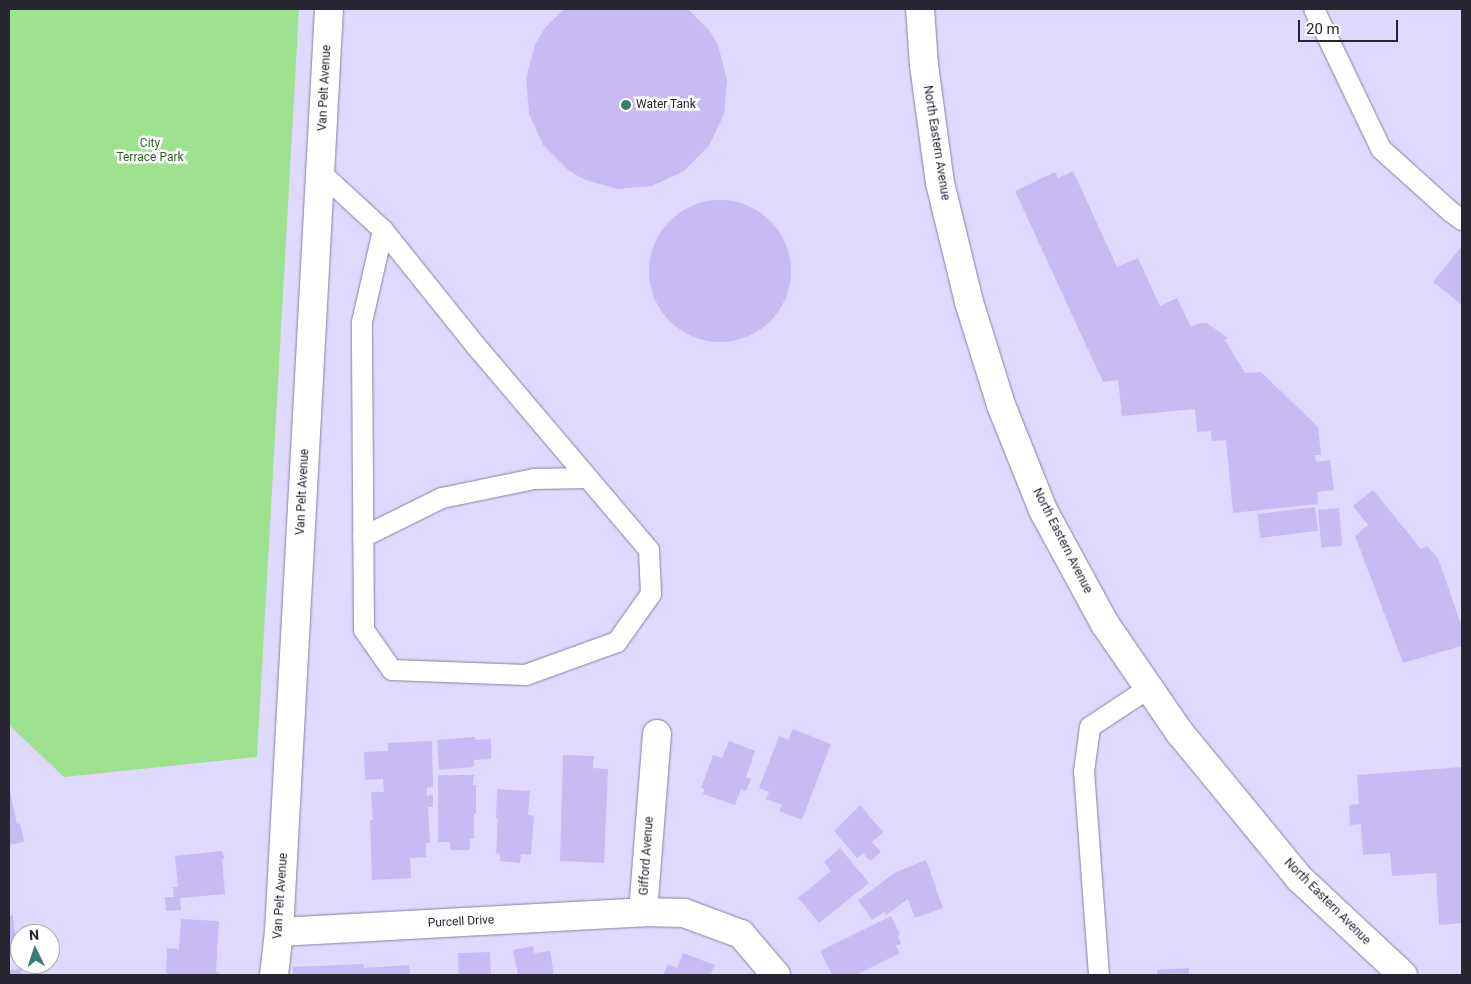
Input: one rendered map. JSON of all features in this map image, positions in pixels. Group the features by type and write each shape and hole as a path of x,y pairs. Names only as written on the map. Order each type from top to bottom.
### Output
{"street":[{"name":"Van Pelt Avenue","path":"274,975 279,932 330,9"},
{"name":"North Eastern Avenue","path":"920,9 924,65 940,183 969,302 1001,405 1043,510 1105,624 1180,733 1299,878 1403,975"},
{"name":"Gifford Avenue","path":"657,734 643,912 684,913 741,934 776,975"},
{"name":"Purcell Drive","path":"279,932 643,912"}],"lane":[{"path":"1314,9 1382,149 1462,220"},
{"path":"321,173 383,230 587,478 649,550 651,594 617,642 526,674 392,670 364,630 362,322 383,230"},
{"path":"363,537 442,498 534,478 587,478"},
{"path":"1099,975 1084,772 1090,727 1149,688"}],"green space":[{"name":"City Terrace Park","path":"9,9 299,9 257,757 64,777 9,725"}],"building":[{"name":"Water Tank","path":"564,9 688,9 709,30 718,45 727,80 724,114 709,146 684,171 652,186 617,189 583,179 568,170 543,145 529,114 526,78 535,45 544,29"},
{"path":"1073,171 1117,267 1138,258 1160,306 1177,298 1191,327 1199,323 1207,323 1228,338 1225,340 1245,373 1261,372 1318,427 1321,455 1315,455 1316,462 1330,460 1334,490 1317,492 1318,504 1233,513 1226,440 1212,441 1211,431 1197,432 1195,409 1122,416 1118,380 1103,382 1015,191 1055,172 1058,178"},
{"path":"720,200 734,201 747,205 771,220 786,244 790,257 790,285 786,298 771,322 747,337 734,341 720,342 706,341 693,337 669,322 654,298 650,285 649,271 650,257 654,244 669,220 693,205 706,201"},
{"path":"1462,246 1462,305 1433,282"},
{"path":"1373,490 1421,549 1427,546 1438,558 1462,627 1462,646 1403,663 1355,536 1368,525 1353,506"},
{"path":"1315,507 1318,531 1260,538 1257,514"},
{"path":"1339,508 1342,546 1321,548 1318,510"},
{"path":"793,729 831,744 802,820 779,811 782,805 766,799 769,792 759,788 779,736 788,740"},
{"path":"475,737 475,740 491,739 491,759 474,760 474,767 439,770 437,740"},
{"path":"432,741 433,787 427,788 427,796 433,795 433,807 428,807 430,843 426,843 426,857 410,858 411,878 372,880 370,820 373,820 371,792 384,792 383,779 365,780 364,752 388,751 388,743"},
{"path":"729,741 755,751 746,777 751,779 746,791 741,789 735,805 703,794 704,789 701,788 713,755 722,758"},
{"path":"563,755 594,756 593,768 608,769 604,863 560,861"},
{"path":"1462,767 1462,923 1439,925 1436,873 1392,876 1390,853 1363,855 1361,824 1350,825 1349,805 1359,804 1357,775"},
{"path":"438,775 474,775 473,785 476,785 476,814 474,814 474,839 470,839 470,850 450,850 450,842 438,842"},
{"path":"9,786 17,824 20,823 24,842 9,845"},
{"path":"497,789 530,791 528,815 534,816 531,855 521,854 520,863 500,861 500,854 496,853"},
{"path":"860,805 883,832 872,842 881,852 870,861 863,853 857,858 834,831"},
{"path":"840,848 869,883 819,923 798,898 831,871 824,862"},
{"path":"223,852 224,859 222,859 225,894 180,898 181,910 166,911 165,897 174,897 173,887 178,887 175,856"},
{"path":"926,860 943,908 915,918 908,899 886,915 884,912 872,920 858,900 896,872"},
{"path":"13,915 14,924 10,924 10,956 9,956 9,916"},
{"path":"891,916 900,934 898,936 901,944 896,946 900,953 856,975 832,975 820,951"},
{"path":"181,919 219,921 216,972 219,972 219,975 166,975 167,948 179,949"},
{"path":"533,946 534,953 550,951 554,975 518,975 513,950"},
{"path":"490,952 491,975 459,975 458,953"},
{"path":"683,953 715,965 710,975 663,975 668,964 677,968"},
{"path":"363,964 364,968 409,965 410,975 293,975 293,967"},
{"path":"1189,968 1189,975 1157,975 1157,970"},
{"path":"9,970 10,974 22,975 9,975"}],"place":[{"name":"Water Tank","path":"626,105"}]}
